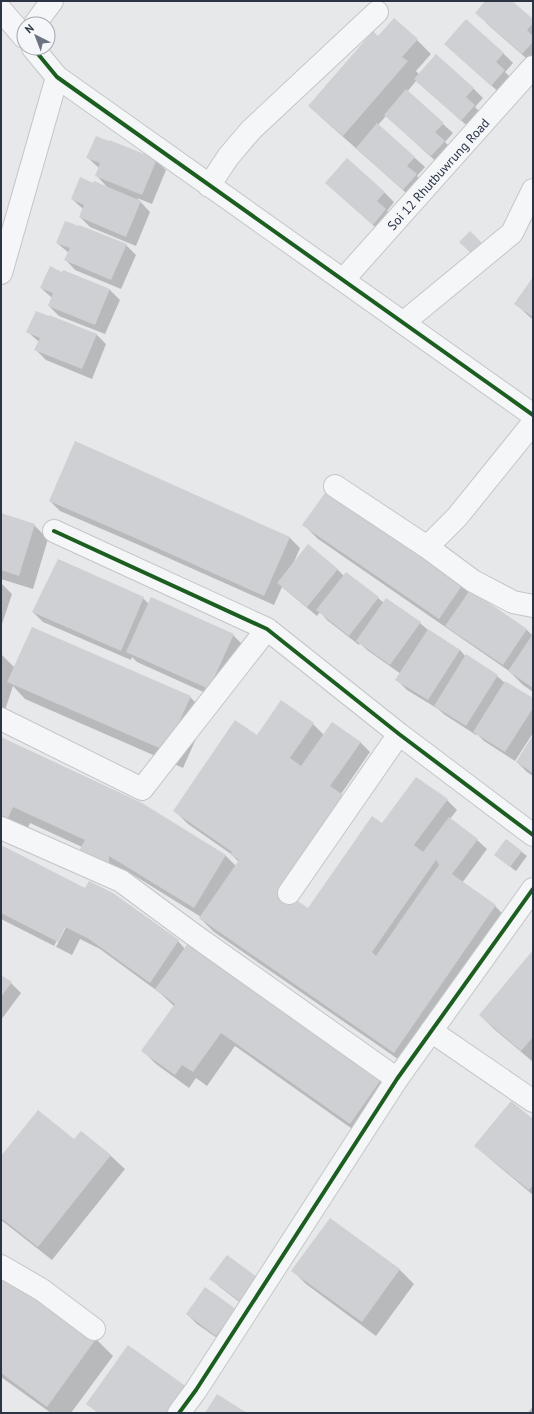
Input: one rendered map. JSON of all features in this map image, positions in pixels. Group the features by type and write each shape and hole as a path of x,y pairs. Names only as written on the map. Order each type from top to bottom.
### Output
{"street":[{"path":"40,16 52,1"},
{"path":"1,10 16,28"},
{"path":"210,186 228,156 251,130 377,12"},
{"path":"40,56 57,77 533,415"},
{"name":"Soi 12 Rhutbuwrung Road","path":"343,280 533,67"},
{"path":"1,273 57,77"},
{"path":"403,323 512,233 533,190"},
{"path":"427,547 457,517 533,423"},
{"path":"335,486 427,547 473,581 513,602 533,606"},
{"path":"54,531 267,629 399,734 533,836"},
{"path":"1,719 142,788 267,629"},
{"path":"289,892 399,734"},
{"path":"1,828 121,881 194,935 397,1079"},
{"path":"179,1413 200,1384 397,1079 533,889"},
{"path":"432,1031 533,1101"},
{"path":"1,1266 42,1290 94,1329"}],"building":[{"path":"485,1 512,1 533,19 533,23 527,30 533,36 533,42 522,54 475,13"},
{"path":"394,18 418,39 402,57 408,61 343,136 308,106 373,31 378,36"},
{"path":"466,19 504,53 496,62 505,70 491,86 444,44"},
{"path":"436,54 474,88 466,97 475,105 461,121 414,79"},
{"path":"406,89 444,123 435,132 445,141 431,156 384,115"},
{"path":"377,123 415,157 407,166 417,174 403,190 356,148"},
{"path":"96,136 157,159 142,195 95,176 100,163 86,158"},
{"path":"347,158 385,192 377,201 386,209 373,225 325,183"},
{"path":"80,177 93,183 94,181 141,201 126,237 79,217 84,205 71,199"},
{"path":"65,221 127,244 111,280 64,260 70,248 56,243"},
{"path":"470,231 485,246 475,257 459,242"},
{"path":"50,266 62,272 63,270 110,289 95,325 48,306 53,293 40,288"},
{"path":"533,277 533,317 514,304"},
{"path":"36,311 97,334 82,369 34,350 40,338 26,332"},
{"path":"75,441 290,537 264,596 49,501"},
{"path":"327,490 463,584 439,619 302,525"},
{"path":"1,513 35,524 19,576 1,570"},
{"path":"308,544 338,569 307,607 277,583"},
{"path":"58,559 144,597 121,651 32,612"},
{"path":"346,572 379,597 349,636 316,610"},
{"path":"470,590 527,629 503,665 445,626"},
{"path":"151,597 234,634 209,689 126,652"},
{"path":"386,598 421,622 390,665 356,641"},
{"path":"32,627 191,696 166,751 7,682"},
{"path":"428,629 460,650 428,700 395,680"},
{"path":"533,634 533,688 508,671"},
{"path":"466,654 498,675 466,726 434,706"},
{"path":"505,681 533,698 533,708 505,752 473,732"},
{"path":"281,700 314,723 290,758 301,766 332,722 361,742 330,786 346,797 282,890 308,908 372,816 382,823 416,777 448,799 414,845 423,852 449,817 478,839 452,874 496,905 394,1053 199,918 239,860 230,854 232,852 173,811 235,720 257,735","holes":["436,860 439,865 376,956 372,952"]},
{"path":"533,735 533,773 516,762"},
{"path":"1,737 142,803 226,855 194,908 109,856 109,865 79,851 85,840 13,807 8,818 1,815"},
{"path":"506,839 522,851 510,867 494,855"},
{"path":"1,845 85,888 89,881 113,893 179,940 150,983 89,939 65,927 58,942 1,913"},
{"path":"194,935 387,1071 350,1124 221,1033 193,1072 182,1065 175,1075 141,1051 175,1004 155,989"},
{"path":"533,950 533,1037 521,1051 479,1015"},
{"path":"1,975 12,982 1,997"},
{"path":"511,1101 533,1119 533,1185 529,1190 474,1146"},
{"path":"38,1110 74,1139 81,1131 111,1155 38,1247 1,1218 1,1156"},
{"path":"330,1218 400,1269 362,1322 291,1271"},
{"path":"227,1255 261,1280 244,1304 209,1279"},
{"path":"1,1270 96,1339 47,1407 1,1373"},
{"path":"205,1287 236,1309 216,1336 186,1314"},
{"path":"128,1345 187,1387 168,1413 98,1413 86,1404"},
{"path":"217,1394 247,1413 205,1413"}],"cycle path":[{"path":"40,56 57,77 533,415"},
{"path":"54,531 267,629 399,734 533,835"},
{"path":"179,1413 196,1390 397,1079 533,889"}]}
